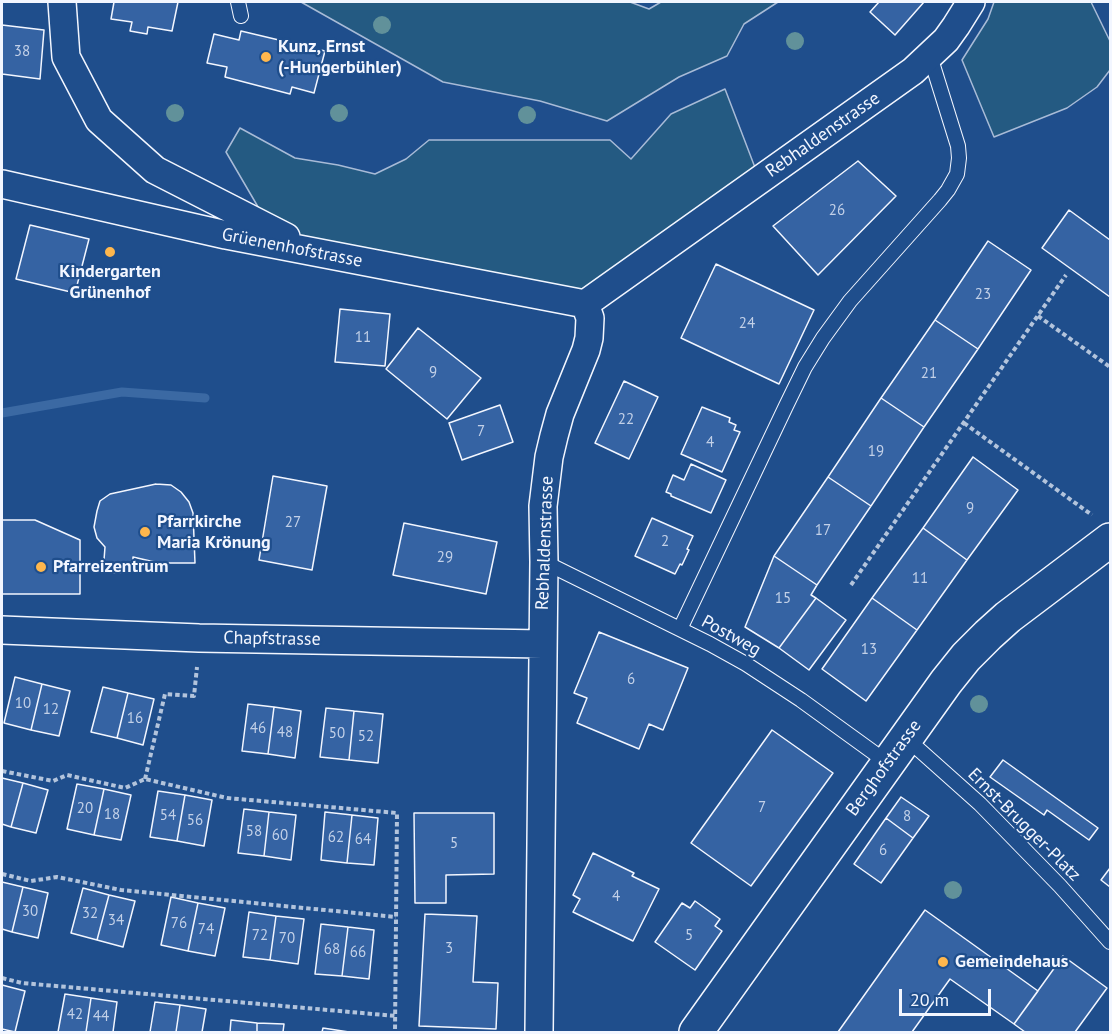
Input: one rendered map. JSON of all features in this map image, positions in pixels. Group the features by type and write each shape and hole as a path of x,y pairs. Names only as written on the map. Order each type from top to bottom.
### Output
{"street":[{"path":"62,2 66,57 99,120 155,170 316,253"},
{"name":"Rebhaldenstrasse","path":"539,1032 543,506 549,457 560,414 590,338 590,318 585,304 903,78 946,40 971,2"},
{"name":"Grüenenhofstrasse","path":"2,184 226,235 585,304"},
{"name":"Berghofstrasse","path":"696,1032 966,657 988,634 1106,531"},
{"name":"Chapfstrasse","path":"2,630 199,638 542,644"}],"lane":[{"path":"238,2 241,16"},
{"path":"680,629 786,406 823,338 840,314 948,190 957,174 958,146 930,56"},
{"name":"Postweg","path":"544,562 719,649 897,750"},
{"name":"Ernst-Brugger-Platz","path":"897,750 980,804 1060,886 1110,942"}],"path":[{"path":"851,585 1066,275"},
{"path":"1038,316 1110,367"},
{"path":"964,423 1106,531"},
{"path":"145,779 165,694 194,696 199,638"},
{"path":"2,771 53,781 67,775 125,788 145,779 227,798 397,813 396,1032"},
{"path":"2,874 31,881 57,877 121,890 396,916"},
{"path":"2,978 22,983 396,1016"}],"shaded area":[{"path":"301,2 630,2 649,9 661,2 778,2 744,24 727,56 679,77 607,121 540,101 443,82"},
{"path":"994,2 1091,2 1110,41 1110,70 1097,87 1067,108 994,137 962,60 988,19"},
{"path":"725,89 759,178 585,304 316,253 261,212 226,152 240,128 295,158 375,174 406,159 429,140 610,140 631,159 671,114"}],"building":[{"path":"114,2 178,2 172,31 148,27 147,34 130,31 132,22 111,19"},
{"path":"879,2 924,2 895,35 870,12"},
{"path":"2,25 44,30 40,79 2,74"},
{"name":"Kunz, Ernst (-Hungerbühler)","path":"241,31 325,51 314,93 292,87 290,94 225,77 227,67 207,63 214,34 239,40"},
{"path":"858,161 896,196 818,275 773,226"},
{"path":"1069,210 1110,240 1110,297 1042,248"},
{"path":"30,225 89,239 75,293 16,279"},
{"path":"988,241 1031,270 978,349 935,320"},
{"path":"716,264 814,310 779,384 681,338"},
{"path":"340,309 390,314 385,366 335,362"},
{"path":"935,320 978,349 924,427 881,398"},
{"path":"418,328 481,378 447,419 386,369"},
{"path":"624,381 658,397 629,459 595,443"},
{"path":"881,398 924,427 871,506 828,477"},
{"path":"500,405 513,442 462,460 449,423"},
{"path":"702,407 730,418 729,422 736,425 734,430 740,432 722,472 681,454"},
{"path":"973,457 1018,490 967,560 923,528"},
{"path":"691,464 726,480 711,513 666,492 673,475 684,480"},
{"path":"273,476 327,486 312,570 259,560"},
{"path":"828,477 871,506 817,585 774,556"},
{"name":"Pfarrkirche Maria Krönung","path":"156,484 171,485 189,502 193,513 195,563 159,563 133,557 133,572 103,573 105,547 97,538 94,527 100,501 110,494"},
{"path":"652,518 693,536 682,565 680,564 675,574 635,556"},
{"name":"Pfarreizentrum","path":"2,520 35,520 80,540 80,594 2,594"},
{"path":"404,523 497,542 486,594 393,575"},
{"path":"923,528 967,560 917,630 872,598"},
{"path":"774,556 817,585 811,595 816,598 779,648 745,627"},
{"path":"816,598 846,620 809,670 779,648"},
{"path":"872,598 917,630 866,701 822,669"},
{"path":"599,632 688,668 663,730 649,724 639,749 577,723 587,698 574,693"},
{"path":"15,677 42,684 31,730 4,723"},
{"path":"42,684 70,691 59,736 31,730"},
{"path":"103,687 128,693 117,738 91,732"},
{"path":"128,693 154,699 143,745 117,738"},
{"path":"248,704 274,707 268,754 242,751"},
{"path":"274,707 301,711 295,758 268,754"},
{"path":"326,708 354,711 349,760 320,757"},
{"path":"354,711 383,714 378,763 349,760"},
{"path":"772,730 833,773 751,886 691,843"},
{"path":"1003,760 1098,828 1089,840 1047,810 1044,815 990,777"},
{"path":"2,778 23,783 11,827 2,824"},
{"path":"23,783 48,790 36,833 11,827"},
{"path":"77,784 104,789 94,835 67,829"},
{"path":"104,789 131,795 121,840 94,835"},
{"path":"158,791 185,795 177,841 150,837"},
{"path":"185,795 212,800 204,846 177,841"},
{"path":"901,797 929,816 913,838 886,818"},
{"path":"244,809 269,812 264,856 238,853"},
{"path":"269,812 296,815 291,860 264,856"},
{"path":"325,812 352,815 347,863 321,860"},
{"path":"414,813 494,813 494,874 446,875 446,903 415,903"},
{"path":"352,815 378,818 374,865 347,863"},
{"path":"886,818 913,838 881,883 854,864"},
{"path":"593,853 634,873 632,876 659,889 633,941 573,912 580,899 573,895"},
{"path":"1110,868 1110,887 1101,880"},
{"path":"2,882 23,887 12,932 2,929"},
{"path":"23,887 48,893 38,938 12,932"},
{"path":"83,888 109,895 97,940 71,933"},
{"path":"109,895 135,901 123,947 97,940"},
{"path":"171,897 198,903 188,951 161,945"},
{"path":"695,901 720,919 715,926 722,931 695,970 655,942 682,903 690,908"},
{"path":"198,903 225,908 215,956 188,951"},
{"name":"Gemeindehaus","path":"925,910 1038,991 1014,1024 950,979 912,1032 838,1032"},
{"path":"249,912 276,916 270,960 243,957"},
{"path":"425,914 477,916 473,982 498,983 496,1029 419,1026"},
{"path":"276,916 304,919 298,964 270,960"},
{"path":"321,924 348,927 342,976 315,974"},
{"path":"348,927 374,930 369,979 342,976"},
{"path":"1063,956 1107,988 1075,1032 1025,1032 1014,1024"},
{"path":"2,985 25,991 15,1032 2,1029"},
{"path":"65,994 91,998 86,1032 58,1032"},
{"path":"91,998 117,1002 113,1032 86,1032"},
{"path":"155,1002 180,1005 176,1032 150,1032"},
{"path":"180,1005 206,1009 202,1032 176,1032"},
{"path":"231,1020 257,1023 257,1032 230,1032"},
{"path":"257,1023 284,1024 283,1032 257,1032"},
{"path":"323,1028 349,1032 322,1032"}],"waterway":[{"path":"2,413 122,392 205,398"}],"place":[{"name":"Kunz, Ernst (-Hungerbühler)","path":"266,57"},
{"name":"Kindergarten Grünenhof","path":"110,252"},
{"name":"Pfarrkirche Maria Krönung","path":"145,532"},
{"name":"Pfarreizentrum","path":"41,567"},
{"name":"Gemeindehaus","path":"943,962"}]}
